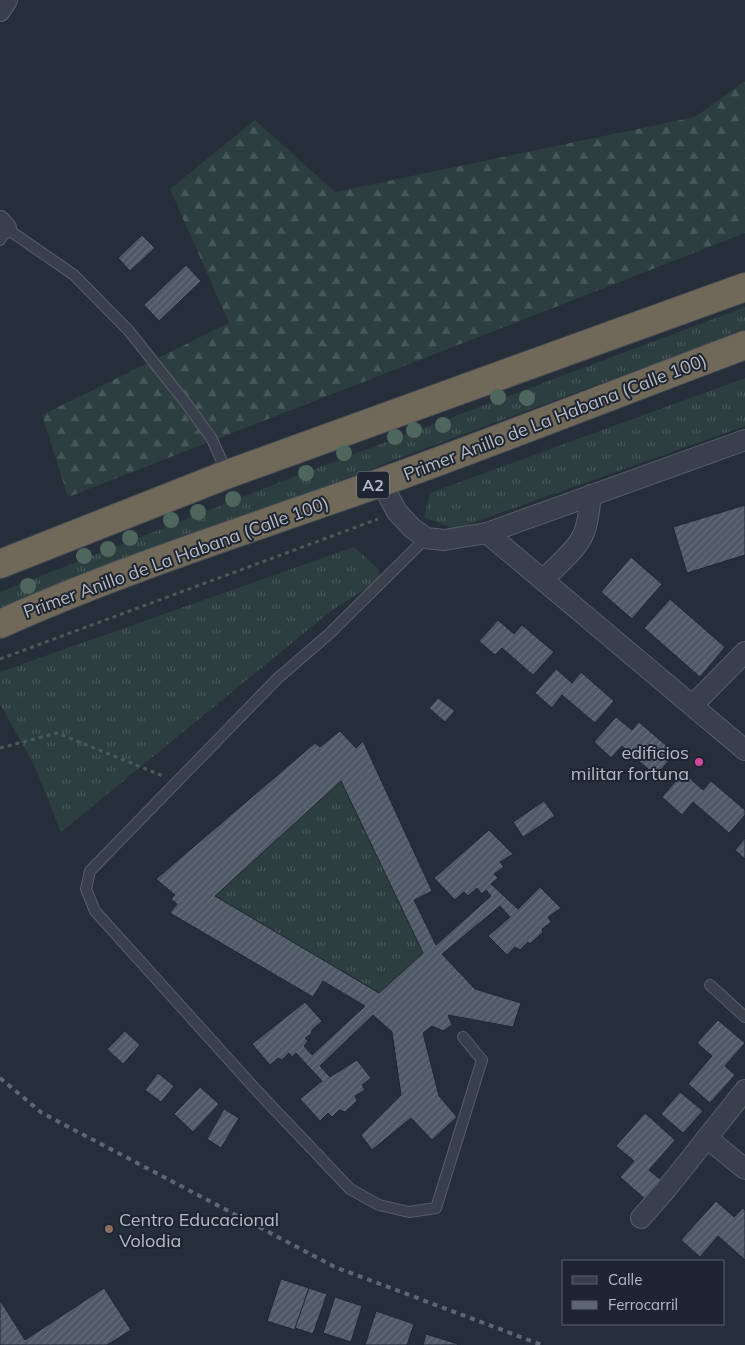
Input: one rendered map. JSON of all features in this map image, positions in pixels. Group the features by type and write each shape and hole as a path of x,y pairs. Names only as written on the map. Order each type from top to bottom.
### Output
{"highway":[{"path":"0,564 228,474 745,287"},
{"name":"Primer Anillo de La Habana (Calle 100)","path":"0,624 39,606 117,576 381,482 745,346"}],"street":[{"path":"0,11 7,0"},
{"path":"381,482 397,512 412,528 426,538 444,540 487,533 745,440"},
{"path":"543,580 583,536 587,524 591,495"},
{"path":"487,533 745,750"},
{"path":"693,705 745,652"},
{"path":"641,1218 745,1090"},
{"path":"707,1138 745,1169"}],"lane":[{"path":"2,229 74,275 129,331 186,402 212,439 228,474"},
{"path":"426,538 329,634 277,680 90,871 86,889 95,910 258,1092 350,1189 379,1205 409,1212 436,1208 482,1060 463,1037"},
{"path":"710,985 745,1017"}],"path":[{"path":"0,659 397,512"},
{"path":"0,748 57,733 177,782"}],"green space":[{"path":"745,81 745,233 68,497 42,415 229,323 170,189 255,120 335,192 695,117"},
{"path":"745,307 745,330 405,456 0,610 0,592 309,471"},
{"path":"745,378 745,426 455,529 424,517 430,493"},
{"path":"354,547 377,568 382,579 332,610 61,832 35,767 0,704 0,672"},
{"path":"341,781 423,953 379,993 215,896"}],"building":[{"path":"142,235 155,248 130,271 118,258"},
{"path":"186,265 201,281 159,321 144,305"},
{"path":"745,505 745,555 687,573 673,527"},
{"path":"631,557 662,584 632,619 601,592"},
{"path":"670,599 725,647 700,677 644,628"},
{"path":"498,620 514,634 522,625 554,652 533,675 502,648 495,655 479,641"},
{"path":"556,669 572,683 581,672 614,701 595,723 562,695 552,708 535,693"},
{"path":"438,698 455,711 445,722 429,708"},
{"path":"616,717 632,730 639,722 675,753 656,776 622,746 611,758 594,742"},
{"path":"340,731 356,748 363,741 432,891 414,900 436,945 491,896 486,890 482,894 477,888 468,896 464,892 455,900 434,878 489,830 513,854 500,862 504,867 494,874 498,878 491,884 518,909 540,887 561,908 548,917 551,922 542,929 543,932 520,950 515,947 507,955 488,936 510,917 500,906 442,954 475,989 521,1003 513,1027 448,1015 452,1025 443,1031 432,1026 423,1033 439,1096 457,1117 432,1140 411,1118 372,1150 361,1135 401,1095 392,1032 373,1015 320,1066 330,1077 357,1060 371,1078 362,1085 365,1090 355,1096 357,1101 345,1112 339,1110 332,1117 328,1113 320,1121 300,1099 322,1081 296,1053 292,1057 289,1053 282,1060 278,1058 270,1065 252,1044 305,1002 322,1021 305,1038 308,1041 304,1046 312,1055 365,1006 323,981 313,997 170,913 177,904 171,899 175,895 156,879 315,743 320,747","holes":["341,781 423,953 379,993 215,896"]},
{"path":"683,772 703,790 711,781 745,810 745,815 729,833 693,802 682,815 662,797"},
{"path":"544,801 555,816 523,837 513,822"},
{"path":"745,838 745,859 735,850"},
{"path":"718,1020 745,1043 725,1066 735,1075 710,1103 688,1084 712,1056 697,1043"},
{"path":"125,1031 140,1045 123,1064 107,1049"},
{"path":"158,1073 174,1086 161,1102 145,1090"},
{"path":"200,1087 219,1104 193,1132 174,1114"},
{"path":"680,1092 703,1111 683,1133 661,1114"},
{"path":"224,1109 239,1118 221,1148 207,1139"},
{"path":"645,1113 675,1140 649,1170 661,1180 645,1199 620,1177 634,1161 616,1146"},
{"path":"716,1201 734,1217 743,1208 745,1210 745,1260 718,1236 700,1257 681,1240"},
{"path":"281,1279 309,1288 295,1330 267,1321"},
{"path":"104,1288 131,1330 107,1345 0,1345 0,1300 25,1340"},
{"path":"309,1288 327,1294 313,1334 295,1328"},
{"path":"335,1297 362,1306 351,1342 323,1333"},
{"path":"376,1311 414,1324 407,1345 365,1345"},
{"path":"426,1334 458,1344 423,1345"}],"railway":[{"path":"0,1078 42,1113 335,1267 542,1345"}],"place":[{"name":"edificios militar fortuna","path":"699,762"},
{"name":"Centro Educacional Volodia","path":"109,1229"}]}
